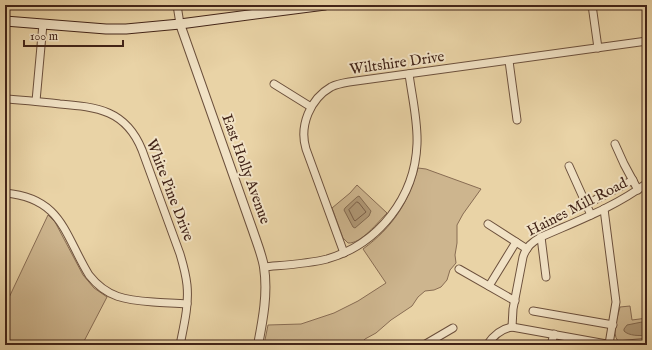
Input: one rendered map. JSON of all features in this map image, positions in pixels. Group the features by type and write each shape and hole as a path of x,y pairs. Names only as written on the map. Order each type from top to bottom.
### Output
{"main road":[{"path":"5,21 114,29 180,24 325,5"}],"street":[{"name":"East Holly Avenue","path":"177,5 180,24 260,251 264,267 265,298 258,345"},
{"path":"592,5 598,48"},
{"path":"36,101 43,24"},
{"name":"Wiltshire Drive","path":"344,253 305,145 304,127 307,117 311,107 322,94 337,85 349,82 647,41"},
{"path":"509,61 518,120"},
{"path":"264,267 320,260 344,253 362,243 383,225 406,192 416,158 417,134 409,74"},
{"path":"274,84 311,107"},
{"name":"White Pine Drive","path":"5,99 81,106 101,110 118,118 128,126 136,137 180,254 186,278 187,304 180,345"},
{"path":"615,144 638,190"},
{"path":"569,166 592,214"},
{"path":"587,204 633,180"},
{"name":"Haines Mill Road","path":"512,328 523,257 527,249 535,240 618,202 647,183"},
{"path":"5,193 30,198 43,204 52,211 59,220 89,275 106,291 119,297 132,300 187,304"},
{"path":"604,209 616,296 616,308 609,344"},
{"path":"488,224 527,249"},
{"path":"541,237 546,277"},
{"path":"489,286 516,242"},
{"path":"460,269 515,301"},
{"path":"533,311 613,325"},
{"path":"424,345 453,328"},
{"path":"487,345 498,332 512,328 614,345"},
{"path":"551,345 554,334"},
{"path":"643,345 647,344"}],"shaded area":[{"path":"418,168 426,169 481,189 457,225 455,255 456,263 450,270 447,280 441,287 434,290 425,291 418,297 412,306 391,320 376,333 365,339 359,345 264,345 268,325 301,324 334,313 358,301 386,283 363,249 383,232 398,213 414,181"},
{"path":"357,185 387,213 364,236 358,240 348,243 343,238 332,208"},
{"path":"48,215 55,222 83,275 94,288 107,297 82,345 5,345 5,306"},
{"path":"630,306 632,320 647,318 647,338 618,341 615,334 615,329 620,307"}],"water":[{"path":"359,196 371,211 369,216 355,228 344,210"},
{"path":"647,321 647,335 632,335 624,331 627,325"}]}
